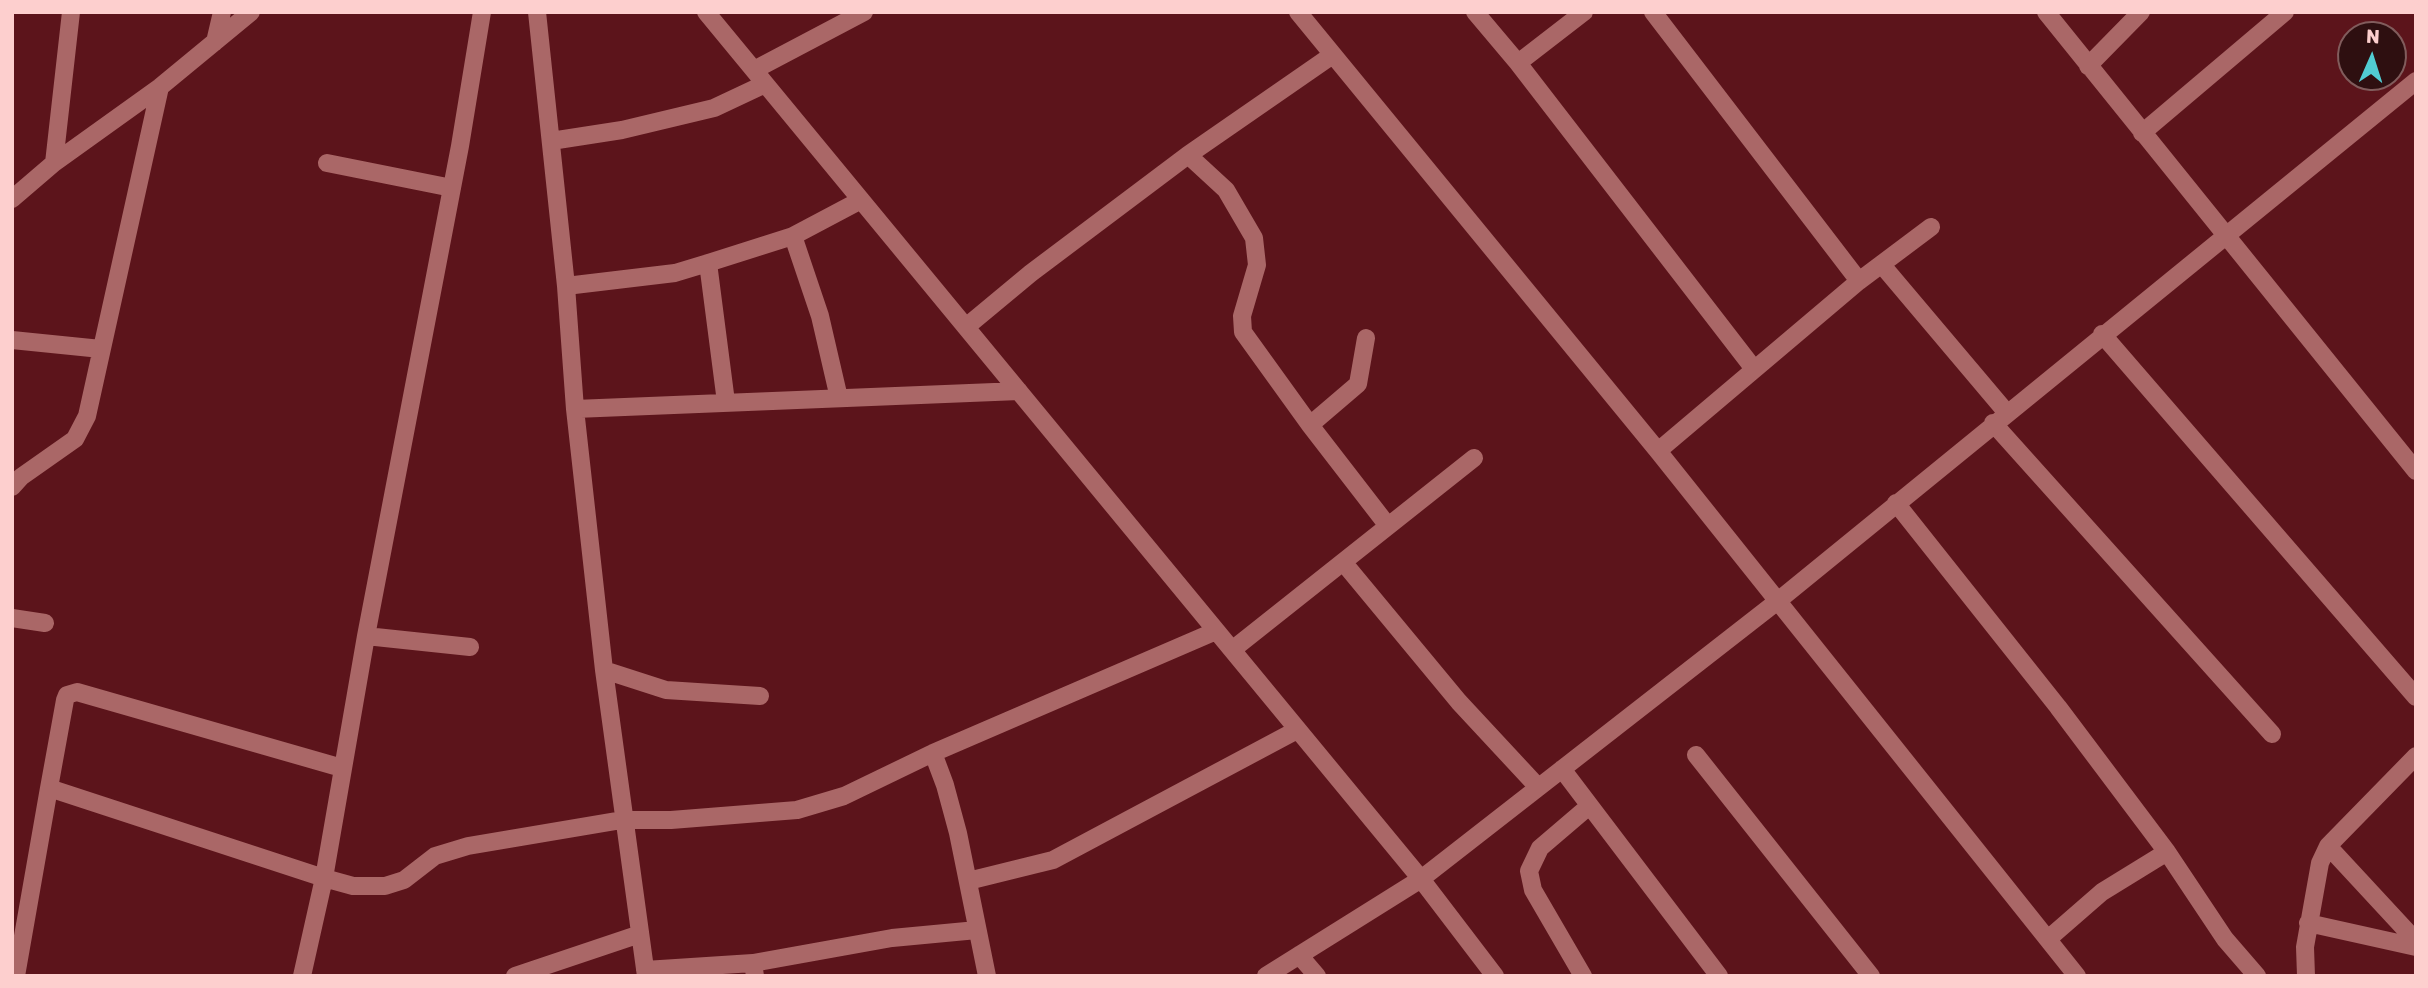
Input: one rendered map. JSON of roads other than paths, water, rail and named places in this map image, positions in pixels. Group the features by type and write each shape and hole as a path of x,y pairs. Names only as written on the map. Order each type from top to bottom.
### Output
{"street":[{"path":"54,163 71,12"},
{"path":"215,42 222,12"},
{"path":"12,199 54,163 160,87 251,12"},
{"path":"302,976 324,878 366,636 452,188 482,12"},
{"path":"537,12 566,286 575,409 604,670 622,820 646,973 754,970 892,938 977,930"},
{"path":"706,12 1420,879 1494,976"},
{"path":"551,141 622,130 703,111 864,12"},
{"path":"1298,12 1779,600 2077,976"},
{"path":"1475,12 1518,63 1754,369"},
{"path":"1518,63 1561,19 1584,12"},
{"path":"1653,12 1859,281"},
{"path":"2046,12 2223,236 2416,471"},
{"path":"2088,66 2141,12"},
{"path":"2142,133 2285,12"},
{"path":"966,327 1031,273 1188,155 1331,55"},
{"path":"15,480 75,439 87,415 160,87"},
{"path":"1266,976 1420,879 1779,600 2223,236 2413,89"},
{"path":"1188,155 1226,190 1254,238 1257,265 1241,324 1244,332 1310,425 1388,526"},
{"path":"327,163 452,188"},
{"path":"566,286 675,273 793,236 861,200"},
{"path":"1658,451 1859,281 1931,227"},
{"path":"793,236 820,316 839,398"},
{"path":"708,263 726,402"},
{"path":"1882,264 2000,418 2272,734"},
{"path":"2102,334 2416,697"},
{"path":"1310,425 1358,384 1366,338"},
{"path":"12,340 101,349"},
{"path":"575,409 1019,391"},
{"path":"1232,650 1474,458"},
{"path":"1896,503 2058,707 2167,852 2225,939 2257,976"},
{"path":"1343,562 1459,702 1538,787"},
{"path":"12,618 45,623"},
{"path":"49,788 324,878 353,886 385,886 404,880 435,856 468,846 622,820 671,820 797,810 873,785 933,753 1216,631"},
{"path":"366,636 470,647"},
{"path":"604,670 666,690 760,696"},
{"path":"16,976 17,931 49,788 66,695 77,692 342,768"},
{"path":"968,881 1053,860 1297,730"},
{"path":"933,753 945,785 987,976"},
{"path":"1696,755 1871,976"},
{"path":"2306,976 2308,923 2314,879 2328,846 2416,756"},
{"path":"1562,769 1588,807 1719,976"},
{"path":"1583,976 1533,890 1530,871 1539,848 1588,807"},
{"path":"2328,846 2416,944"},
{"path":"2048,939 2102,892 2167,852"},
{"path":"2308,923 2416,944"},
{"path":"515,976 640,934"},
{"path":"1299,955 1317,976"}]}
